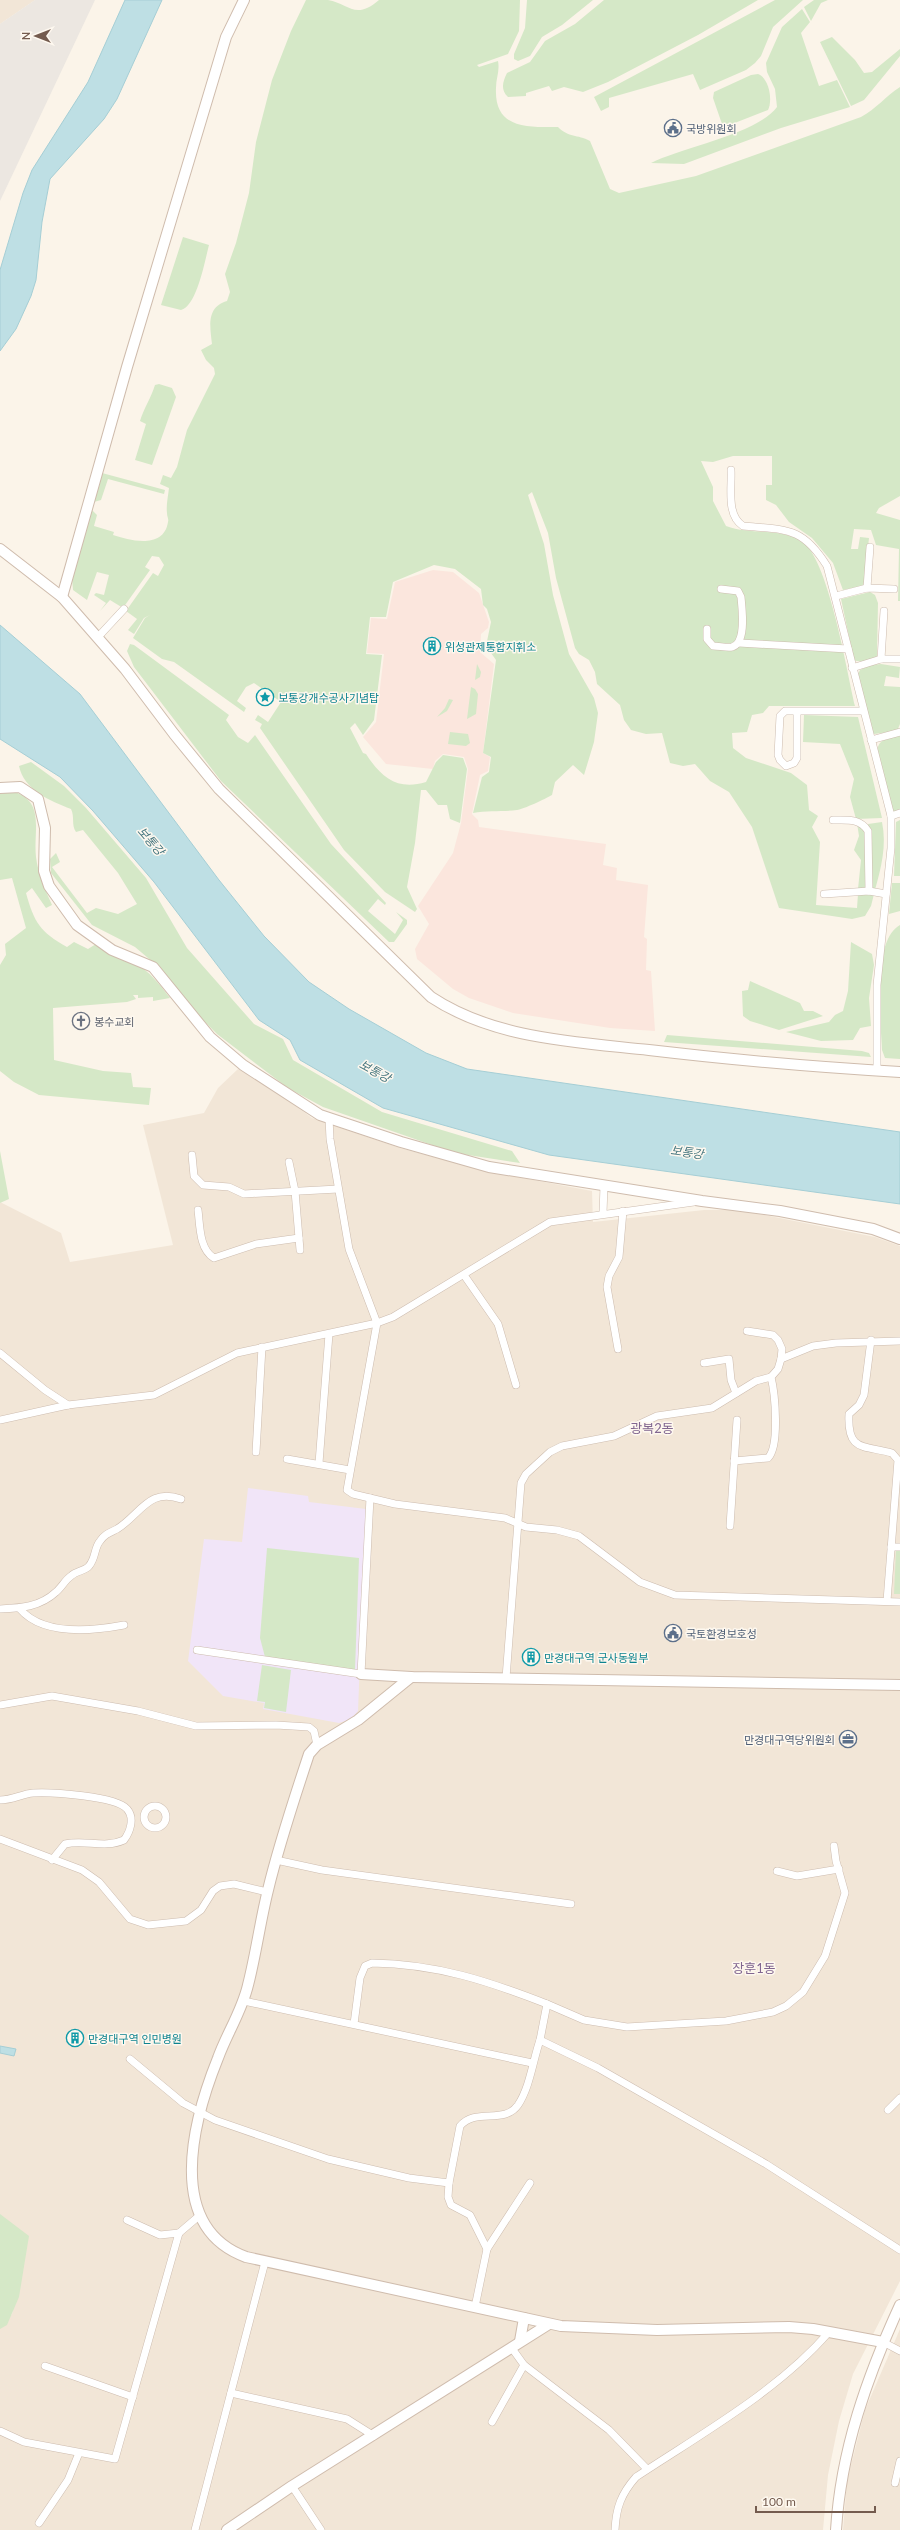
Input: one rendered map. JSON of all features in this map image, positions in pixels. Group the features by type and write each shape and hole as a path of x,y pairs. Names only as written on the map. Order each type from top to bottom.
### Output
{"street":[{"path":"62,597 129,360 226,37 244,0"},
{"path":"731,470 732,512 736,522 743,526 786,530 805,539 817,550 827,566 836,596 852,668 891,816 891,848 876,985 877,1071"},
{"path":"867,588 870,547"},
{"path":"0,549 62,597 98,637 194,760 219,789 431,996 448,1008 471,1019 554,1040 731,1059 900,1072"},
{"path":"836,596 867,588 894,589"},
{"path":"721,589 738,591 741,597 742,637 739,644"},
{"path":"98,637 124,609"},
{"path":"881,659 884,611"},
{"path":"707,630 707,639 713,646 733,647 739,644 848,649"},
{"path":"852,668 881,659 900,659"},
{"path":"797,711 796,758 794,763 786,766 780,760 778,755 780,716 785,711 797,711 863,711"},
{"path":"871,740 900,732"},
{"path":"0,788 20,787 38,798 45,828 44,871 49,886 77,924 112,950 153,967 210,1037 243,1065 320,1115 401,1142 489,1167 702,1201 780,1211 873,1229 900,1239"},
{"path":"891,816 900,813"},
{"path":"833,820 856,821 864,824 868,831 869,891"},
{"path":"824,894 869,891 886,894"},
{"path":"329,1118 338,1189 348,1249 377,1323 364,1404 347,1490 370,1498 396,1504 505,1518 519,1524 578,1536 640,1582 676,1595 900,1602"},
{"path":"192,1155 194,1176 202,1185 229,1188 244,1194 338,1189"},
{"path":"289,1162 295,1191 300,1250"},
{"path":"603,1213 604,1186"},
{"path":"0,1420 68,1405 154,1396 237,1353 377,1323 393,1317 550,1222 603,1213 702,1201"},
{"path":"198,1210 204,1247 207,1254 214,1258 256,1244 299,1238"},
{"path":"618,1349 607,1287 609,1276 619,1257 623,1211"},
{"path":"464,1274 498,1324 516,1385"},
{"path":"506,1678 510,1605 519,1524 521,1483 526,1474 550,1452 562,1446 614,1436 657,1416 712,1408 756,1381 771,1377 778,1369 781,1359 782,1350 778,1340 773,1335 747,1330"},
{"path":"319,1463 329,1334"},
{"path":"781,1359 813,1346 871,1340 900,1341"},
{"path":"871,1340 864,1395 859,1405 849,1414 848,1429 852,1441 858,1446 892,1452 898,1460 887,1601"},
{"path":"256,1452 262,1347"},
{"path":"0,1353 45,1390 68,1405"},
{"path":"704,1363 729,1359 731,1380 736,1393"},
{"path":"734,1461 757,1460 768,1458 772,1455 775,1418 771,1377"},
{"path":"730,1526 737,1420"},
{"path":"287,1459 319,1463 350,1470"},
{"path":"0,1609 26,1609 56,1593 71,1576 88,1567 94,1560 98,1543 107,1532 117,1528 137,1510 154,1499 168,1495 181,1499"},
{"path":"361,1674 370,1498"},
{"path":"891,1547 900,1547"},
{"path":"20,1609 28,1618 47,1627 90,1630 124,1625"},
{"path":"197,1650 361,1674 411,1677 900,1685"},
{"path":"411,1677 358,1720 317,1745 309,1754 267,1892 244,2001 218,2058 200,2114 195,2136 192,2174 195,2204 199,2216 217,2240 226,2248 235,2253 265,2262 549,2324 583,2328 657,2330 789,2327 829,2332 883,2342 900,2351"},
{"path":"0,1705 52,1696 138,1711 196,1726 276,1724 309,1727 314,1731 317,1745"},
{"path":"0,1800 14,1799 33,1793 82,1796 119,1804 127,1809 131,1820 129,1834 124,1840 112,1845 80,1842 65,1844 52,1860"},
{"path":"131,1820 145,1819"},
{"path":"0,1839 52,1860 82,1870 100,1882 130,1919 148,1925 186,1921 201,1910 213,1891 220,1886 234,1884 267,1892"},
{"path":"354,2024 360,1978 365,1966 372,1963 420,1965 476,1978 507,1987 584,2020 627,2027 726,2021 780,2010 803,1992 825,1956 845,1893 834,1846"},
{"path":"276,1860 322,1870 571,1904"},
{"path":"776,1871 797,1876 839,1869"},
{"path":"244,2001 532,2063"},
{"path":"487,2249 470,2215 466,2211 451,2205 448,2197 449,2183 460,2126 466,2119 476,2115 502,2115 518,2105 540,2040 547,2004"},
{"path":"540,2040 598,2068 766,2164 900,2250"},
{"path":"130,2059 183,2103 200,2114 328,2159 409,2178 449,2183"},
{"path":"888,2110 900,2098"},
{"path":"475,2307 487,2249 530,2183"},
{"path":"0,2431 24,2442 116,2459 150,2331 179,2233 199,2216"},
{"path":"127,2220 160,2235 179,2233"},
{"path":"195,2530 265,2262"},
{"path":"836,2530 841,2482 847,2449 868,2381 883,2342 900,2305"},
{"path":"520,2341 524,2318"},
{"path":"227,2530 292,2486 374,2436 520,2341 549,2324"},
{"path":"615,2530 616,2508 625,2489 636,2477 775,2384 811,2353 829,2332"},
{"path":"511,2347 524,2365 609,2430 647,2469"},
{"path":"492,2422 524,2365"},
{"path":"45,2366 133,2397"},
{"path":"231,2393 347,2419 374,2436"},
{"path":"38,2523 68,2480 79,2453"},
{"path":"894,2483 900,2461"},
{"path":"292,2486 321,2530"}],"shaded area":[{"path":"0,0 35,0 0,24"},
{"path":"35,0 95,0 0,201 0,24"},
{"name":"위성관제통합지휘소","path":"433,570 453,572 479,593 489,622 488,628 481,634 480,652 494,664 483,753 490,757 488,771 480,775 472,814 478,820 479,827 606,844 603,865 617,868 616,880 648,885 644,937 647,939 646,970 651,971 655,1031 610,1028 513,1013 469,998 453,989 417,959 415,949 429,924 418,906 453,853 461,823 468,769 464,757 443,754 435,761 433,769 386,764 363,737 376,722 384,654 367,653 371,618 387,619 395,582"},
{"path":"238,1069 273,1089 312,1118 400,1148 486,1171 592,1191 593,1222 704,1210 739,1210 875,1237 900,1246 900,2281 853,2374 839,2421 828,2475 823,2530 0,2530 0,2325 12,2314 21,2270 0,2217 0,1202 61,1233 70,1262 173,1245 143,1125 204,1113 218,1088"},
{"path":"248,1488 308,1496 309,1502 366,1509 358,1711 351,1719 339,1723 263,1709 264,1703 223,1696 188,1661 204,1539 242,1542"},
{"path":"900,2329 900,2530 843,2530 847,2481 865,2410"}],"green space":[{"path":"306,0 328,0 358,10 371,6 379,0 520,0 519,31 508,54 477,65 479,67 498,61 499,68 496,88 497,101 500,111 515,123 535,127 558,127 566,133 590,141 610,189 619,193 696,176 861,117 900,87 900,496 879,508 876,513 900,520 900,601 898,601 899,549 876,545 871,530 854,529 851,549 858,549 860,537 869,538 863,586 843,590 833,563 812,538 789,522 776,505 766,500 766,485 772,485 772,456 733,456 713,462 701,461 713,487 713,501 726,526 735,529 782,534 800,540 810,550 819,567 828,590 855,706 769,706 763,713 752,715 747,732 732,733 733,748 746,758 791,773 807,785 809,810 818,816 812,827 820,842 816,905 857,908 858,894 874,894 871,906 865,916 852,919 779,908 752,827 729,792 710,781 695,764 683,766 670,763 662,733 646,734 631,730 624,720 620,705 597,684 595,672 589,660 579,654 575,648 556,578 548,533 532,492 528,495 544,544 553,595 569,654 594,698 598,713 594,742 584,775 573,765 555,782 552,795 517,810 473,813 482,777 489,772 491,757 483,753 496,660 486,646 491,622 487,609 483,605 481,589 455,569 434,565 393,582 386,617 370,617 366,654 382,655 374,720 363,735 355,723 350,728 363,753 366,754 384,775 398,783 406,785 426,782 436,762 443,755 463,758 467,769 460,823 450,819 447,805 438,805 426,790 421,790 415,843 407,887 417,909 415,912 385,892 344,850 260,728 262,724 255,720 258,715 268,722 281,702 254,683 246,687 237,701 246,708 244,712 174,662 162,659 133,638 145,618 150,615 144,618 134,634 128,630 137,619 126,611 153,573 158,576 164,565 159,557 152,556 145,567 150,570 123,608 110,600 100,611 106,603 94,595 96,593 104,595 109,575 97,572 87,600 73,590 72,578 92,510 97,515 94,526 114,532 113,535 137,541 146,541 154,540 165,531 168,521 167,507 169,488 160,484 163,475 171,478 177,467 187,430 215,374 214,368 206,360 201,350 212,344 210,325 212,313 220,304 227,301 230,292 225,274 236,243 249,193 256,142 272,80 291,31"},
{"path":"527,0 593,0 562,25 542,37 530,56 518,61 514,59 514,54 525,28"},
{"path":"604,0 758,0 698,35 608,82 583,92 564,87 552,91 549,86 526,93 526,96 508,97 505,94 503,82 507,73 530,62 545,41 575,24"},
{"path":"775,0 803,0 773,27 761,56 746,70 700,90 693,74 609,98 609,107 601,111 594,97"},
{"path":"814,0 828,0 821,3 811,21 804,7"},
{"path":"802,9 810,22 801,33 819,86 837,80 850,107 781,128 684,164 651,163 753,125 767,117 777,107 775,89 767,72 766,63 782,27"},
{"path":"832,37 855,60 864,73 872,72 900,49 900,56 864,100 851,106 820,42"},
{"path":"758,74 765,80 769,90 770,101 768,110 727,126 722,124 713,98 714,92 751,75"},
{"path":"183,237 209,245 196,292 187,307 181,310 161,305"},
{"path":"159,384 172,388 176,397 152,465 135,460 146,424 140,421 155,385"},
{"path":"102,473 165,490 164,494 108,479 101,500 94,502"},
{"path":"870,592 875,595 878,603 877,656 869,660 857,661 854,660 841,599"},
{"path":"130,644 134,645 229,715 226,720 238,737 248,743 255,735 331,844 386,903 385,905 378,899 368,911 395,934 403,920 396,912 407,920 407,924 394,942 389,942 221,781 134,667 127,651"},
{"path":"477,664 481,672 480,677 475,680"},
{"path":"881,664 900,667 899,678 886,676 884,686 900,687 900,724 897,731 874,734 871,730 858,674 860,670 871,665"},
{"path":"471,687 475,689 478,694 476,714 467,719"},
{"path":"449,699 453,700 447,711 437,717 445,708"},
{"path":"804,715 858,717 882,818 856,819 850,797 854,779 840,744 803,742"},
{"path":"450,732 468,734 470,743 466,746 448,744"},
{"path":"900,736 900,811 894,812 892,811 877,749 884,740"},
{"path":"31,762 64,786 86,808 146,878 187,948 254,1024 283,1039 293,1060 382,1112 512,1151 520,1163 455,1153 323,1107 288,1088 217,1034 195,1012 161,969 135,947 92,925 51,873 50,859 56,853 60,862 52,867 87,913 96,908 118,914 137,904 118,873 83,830 76,832 71,809 39,794 26,782 19,766"},
{"path":"12,791 23,796 30,802 34,809 36,818 36,857 38,869 52,905 46,908 32,888 26,893 32,912 39,925 50,936 67,947 74,942 88,949 96,944 129,959 154,978 170,998 153,1001 153,997 138,998 138,995 133,995 136,999 127,1002 53,1008 54,1060 103,1071 131,1073 133,1087 151,1088 149,1105 39,1095 14,1082 0,1071 0,965 6,955 5,944 26,928 12,878 0,880 0,794"},
{"path":"900,820 900,876 894,876 896,822"},
{"path":"882,822 884,848 875,890 871,889 870,831 868,824"},
{"path":"857,823 866,832 867,888 858,889 861,860 854,850 859,836"},
{"path":"892,883 900,883 900,911 889,914"},
{"path":"900,925 900,1059 885,1058 882,1050 880,983 881,964 885,947 891,934"},
{"path":"851,942 872,954 874,965 869,998 871,1026 860,1028 853,1040 821,1041 786,1032 829,1022 835,1015 843,1011 848,991"},
{"path":"750,981 800,1003 804,1011 813,1011 823,1016 779,1030 750,1021 743,1016 742,991 748,990"},
{"path":"667,1035 862,1051 869,1053 871,1057 664,1042"},
{"path":"0,1151 9,1199 0,1203"},
{"path":"267,1548 359,1558 355,1670 265,1657 260,1638"},
{"path":"896,1551 900,1551 900,1594 894,1594"},
{"path":"262,1665 291,1670 286,1712 264,1708 265,1702 257,1701"},
{"path":"0,2214 29,2236 19,2297 7,2325 0,2329"}],"water":[{"path":"125,0 162,0 117,99 104,119 50,179 42,222 36,280 31,296 16,329 0,351 0,270 23,193 32,170 88,82"},
{"name":"보통강","path":"0,625 80,694 219,880 264,936 309,982 349,1009 426,1053 467,1069 900,1132 900,1204 549,1155 383,1108 300,1060 290,1040 259,1020 154,882 93,811 60,777 0,739"},
{"path":"0,2046 16,2049 14,2056 0,2053"}],"place":[{"name":"국방위원회","path":"673,128"},
{"name":"위성관제통합지휘소","path":"432,646"},
{"name":"보통강개수공사기념탑","path":"265,697"},
{"name":"봉수교회","path":"81,1021"},
{"name":"국토환경보호성","path":"673,1633"},
{"name":"만경대구역 군사동원부","path":"531,1657"},
{"name":"만경대구역당위원회","path":"848,1739"},
{"name":"만경대구역 인민병원","path":"75,2038"}],"district":[{"name":"광복2동","path":"652,1428"},
{"name":"장훈1동","path":"754,1968"}]}
